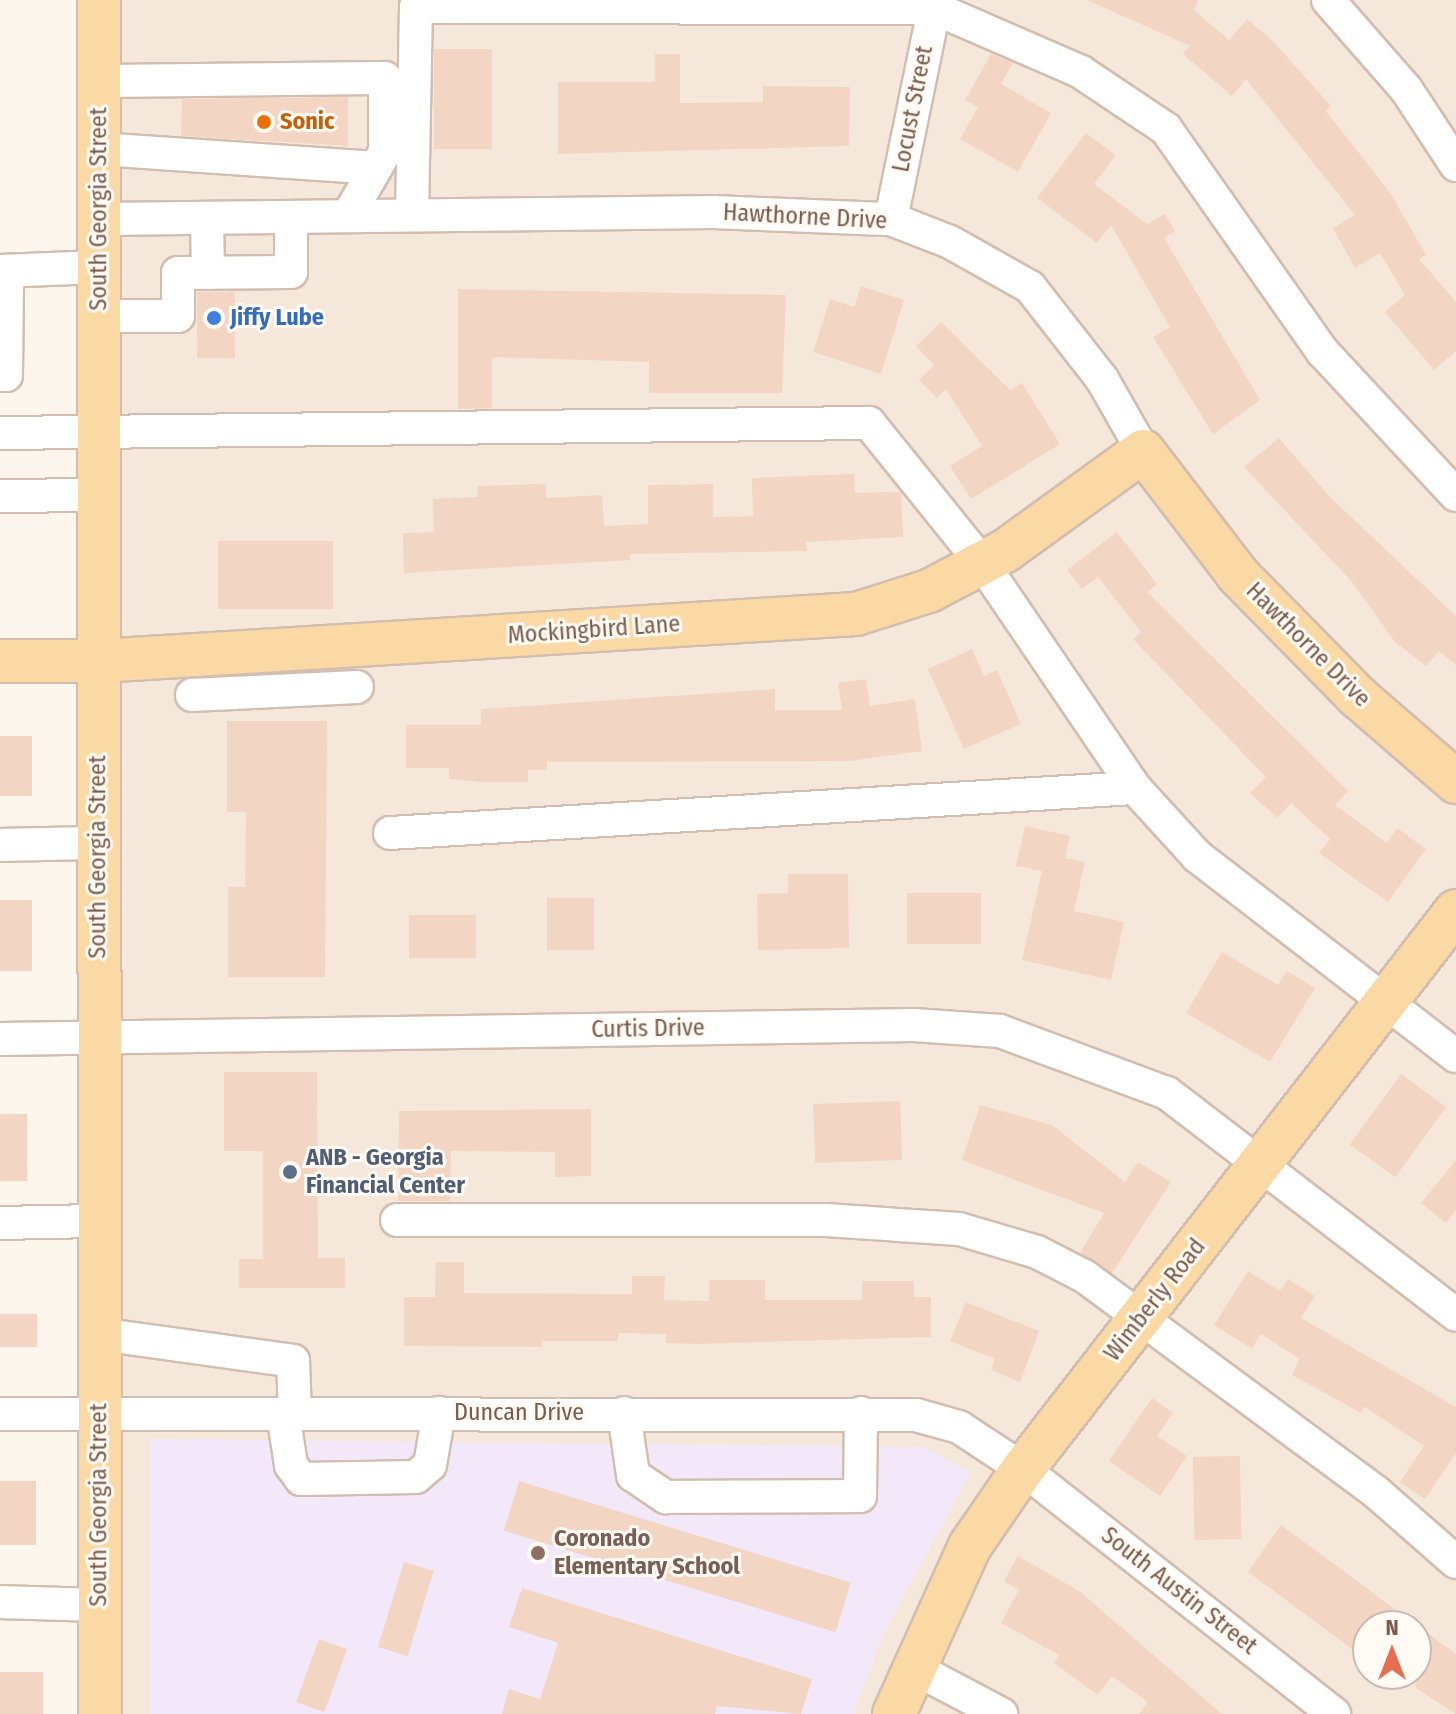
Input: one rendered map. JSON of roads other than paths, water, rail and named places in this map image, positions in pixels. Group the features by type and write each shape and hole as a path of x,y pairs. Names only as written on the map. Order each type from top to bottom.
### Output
{"main road":[{"name":"South Georgia Street","path":"99,0 100,1714"},
{"name":"Mockingbird Lane","path":"0,661 99,661 856,614 929,591 982,563 1143,451"},
{"name":"Hawthorne Drive","path":"1143,451 1238,575 1358,697 1456,782"},
{"name":"Wimberly Road","path":"894,1714 912,1667 970,1546 1023,1469 1456,911"}],"street":[{"path":"1328,0 1406,89 1456,165"},
{"path":"412,215 416,7 935,4 1081,72 1166,129 1323,352 1456,495"},
{"name":"Locust Street","path":"891,219 935,4"},
{"path":"99,81 385,78 385,152 348,216"},
{"path":"99,149 375,168"},
{"name":"Hawthorne Drive","path":"99,219 412,215 891,219 950,242 1030,287 1102,379 1143,451"},
{"path":"99,316 178,316 178,273 291,272 291,217"},
{"path":"207,218 208,273"},
{"path":"3,375 4,271 99,267"},
{"path":"0,433 869,423 982,563 1135,788 1197,856 1456,1056"},
{"path":"0,496 100,495"},
{"path":"192,695 357,687"},
{"path":"390,833 1135,788"},
{"path":"0,845 98,843"},
{"name":"Curtis Drive","path":"0,1039 898,1025 1000,1031 1167,1093 1456,1315"},
{"path":"397,1220 826,1220 959,1229 1037,1252 1084,1276 1376,1492 1456,1562"},
{"path":"0,1223 99,1221"},
{"path":"99,1334 293,1361 289,1413 291,1465 301,1479 416,1477 430,1465 439,1413"},
{"path":"624,1413 633,1475 666,1497 860,1496 861,1413"},
{"name":"Duncan Drive","path":"0,1414 916,1415 959,1427 1023,1469"},
{"name":"South Austin Street","path":"1023,1469 1334,1714"},
{"path":"0,1602 100,1605"},
{"path":"912,1667 1001,1714"}],"place":[{"name":"Sonic","path":"264,122"},
{"name":"Jiffy Lube","path":"214,318"},
{"name":"ANB - Georgia Financial Center","path":"290,1172"},
{"name":"Coronado Elementary School","path":"538,1553"}]}
